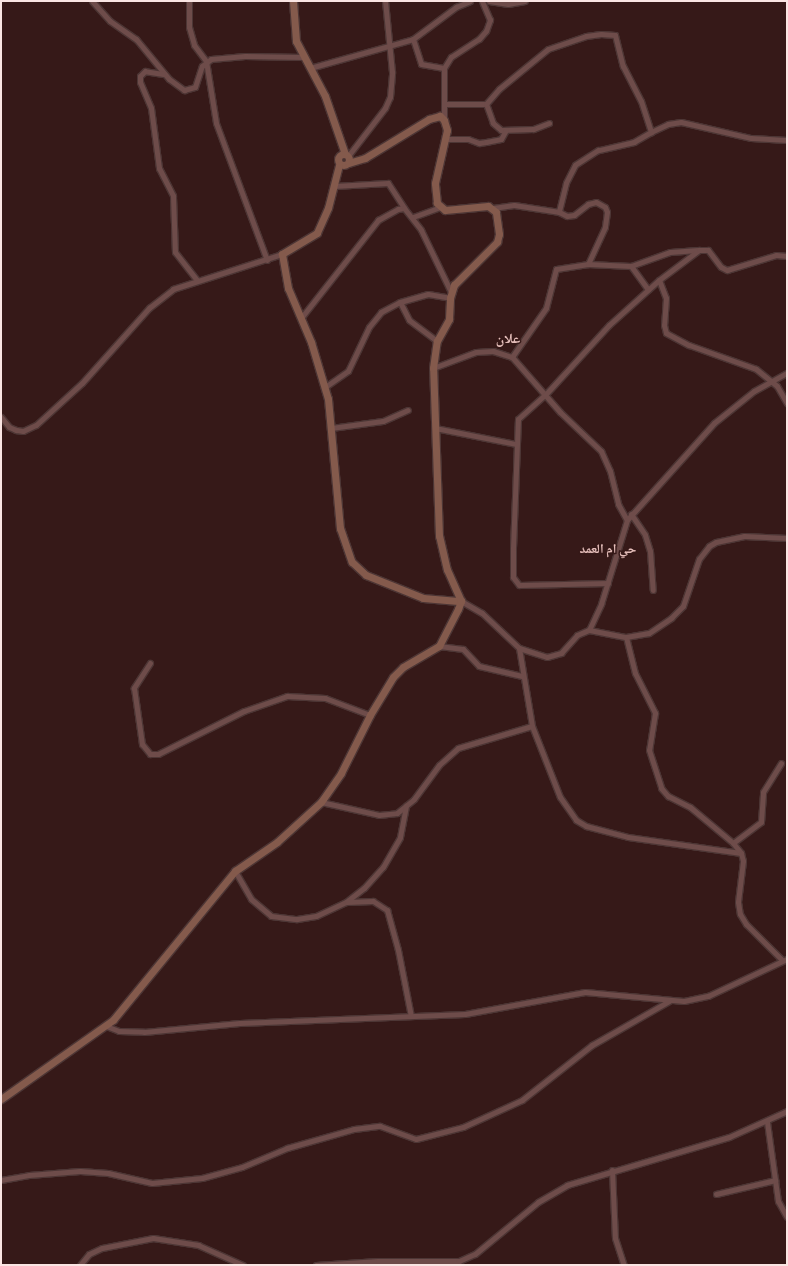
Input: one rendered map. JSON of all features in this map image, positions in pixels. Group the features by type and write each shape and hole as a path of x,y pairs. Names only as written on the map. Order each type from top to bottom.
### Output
{"street":[{"path":"92,1 110,21 141,43 164,74 176,86 191,90 196,86 206,61"},
{"path":"189,1 191,34 206,61 216,123 267,260"},
{"path":"293,1 294,35 303,57 325,96 344,159"},
{"path":"1,417 9,427 16,430 23,430 36,425 82,383 158,300 173,289 197,280 267,260 282,254 317,233 328,208 344,159 388,102 392,72 384,1"},
{"path":"310,68 414,39 456,7 470,1"},
{"path":"482,1 490,20 486,31 479,39 451,57 444,68 444,120 446,139 434,183 435,198 441,207 450,210 482,206 493,208 514,205 559,212 567,216 574,215 592,202 606,209 605,227 588,264"},
{"path":"488,1 508,4 525,1"},
{"path":"444,104 486,104 499,89 548,48 569,40 613,34 618,39 622,66 641,101 651,132"},
{"path":"414,39 421,64 444,68"},
{"path":"206,61 245,56 303,57"},
{"path":"164,74 145,71 140,76 140,82 151,108 159,168 173,196 175,252 197,280"},
{"path":"486,104 493,123 506,130 533,129 549,123"},
{"path":"344,159 370,156 428,119 440,116 444,120"},
{"path":"559,212 566,184 575,165 598,150 634,142 668,124 681,122 752,138 787,140"},
{"path":"446,139 468,138 479,143 486,142 501,139 506,130"},
{"path":"334,186 385,182 390,185 404,208 413,217 427,240 450,295 449,319 437,341 433,368 435,428 439,536 447,570 461,601"},
{"path":"413,217 441,207"},
{"path":"301,318 378,220 392,210 404,208"},
{"path":"450,295 461,276 497,242 498,218 493,208"},
{"path":"512,357 546,308 556,269 588,264 631,266 670,252 699,250 708,250 721,267 727,270 776,255 787,256"},
{"path":"608,582 519,585 515,581 516,444 518,419 545,396 609,325 648,289 699,250"},
{"path":"282,254 288,288 301,318 325,387 331,428 338,518 348,553 355,567 376,580 406,592 430,599 461,601 482,613 518,648 540,656 554,656 566,650 578,635 589,630 626,637 649,633 678,612 686,600 699,559 709,546 716,542 744,536 787,538"},
{"path":"631,266 648,289"},
{"path":"659,280 666,294 664,325 668,335 756,369 772,381 787,403"},
{"path":"325,387 348,371 376,316 400,302 428,294 450,295"},
{"path":"400,302 409,320 437,341"},
{"path":"433,368 483,351 501,352 512,357 545,396 601,451 610,471 618,504 627,520"},
{"path":"589,630 608,582 627,520 631,514 714,422 737,403 787,373"},
{"path":"331,428 384,421 408,410"},
{"path":"435,428 516,444"},
{"path":"631,514 645,535 650,551 652,590"},
{"path":"1,1098 106,1026 131,999 236,871 284,837 321,802 342,773 370,715 398,672 439,646 461,601"},
{"path":"106,1026 119,1031 144,1032 240,1023 411,1016 492,1010 585,992 612,993 669,1001 708,996 785,959 751,929 740,914 738,902 743,861 740,853 733,843 690,807 668,796 661,788 649,750 655,713 635,673 626,637"},
{"path":"439,646 464,649 479,666 522,676"},
{"path":"518,648 532,726 560,797 568,811 581,823 628,837 740,853"},
{"path":"150,664 137,680 134,688 142,744 150,754 158,754 244,711 287,696 325,698 370,715"},
{"path":"321,802 379,815 392,814 406,806 447,757 458,748 532,726"},
{"path":"733,843 761,822 762,792 781,763"},
{"path":"236,871 251,899 271,916 285,919 316,916 346,902 364,888 392,854 404,825 406,806"},
{"path":"346,902 373,900 387,910 398,950 411,1016"},
{"path":"1,1180 29,1175 80,1171 108,1173 152,1183 196,1178 242,1167 287,1148 354,1129 380,1126 416,1139 463,1127 522,1100 592,1045 669,1001"},
{"path":"316,1265 385,1261 459,1261 488,1245 547,1196 576,1181 729,1137 766,1122 787,1111"},
{"path":"766,1122 778,1201 786,1217 787,1223"},
{"path":"612,1170 615,1238 624,1265"},
{"path":"716,1194 775,1180"},
{"path":"80,1265 89,1254 102,1248 153,1238 198,1245 243,1265"}],"district":[{"name":"علان","path":"508,338"},
{"name":"حي ام العمد","path":"608,548"}]}
